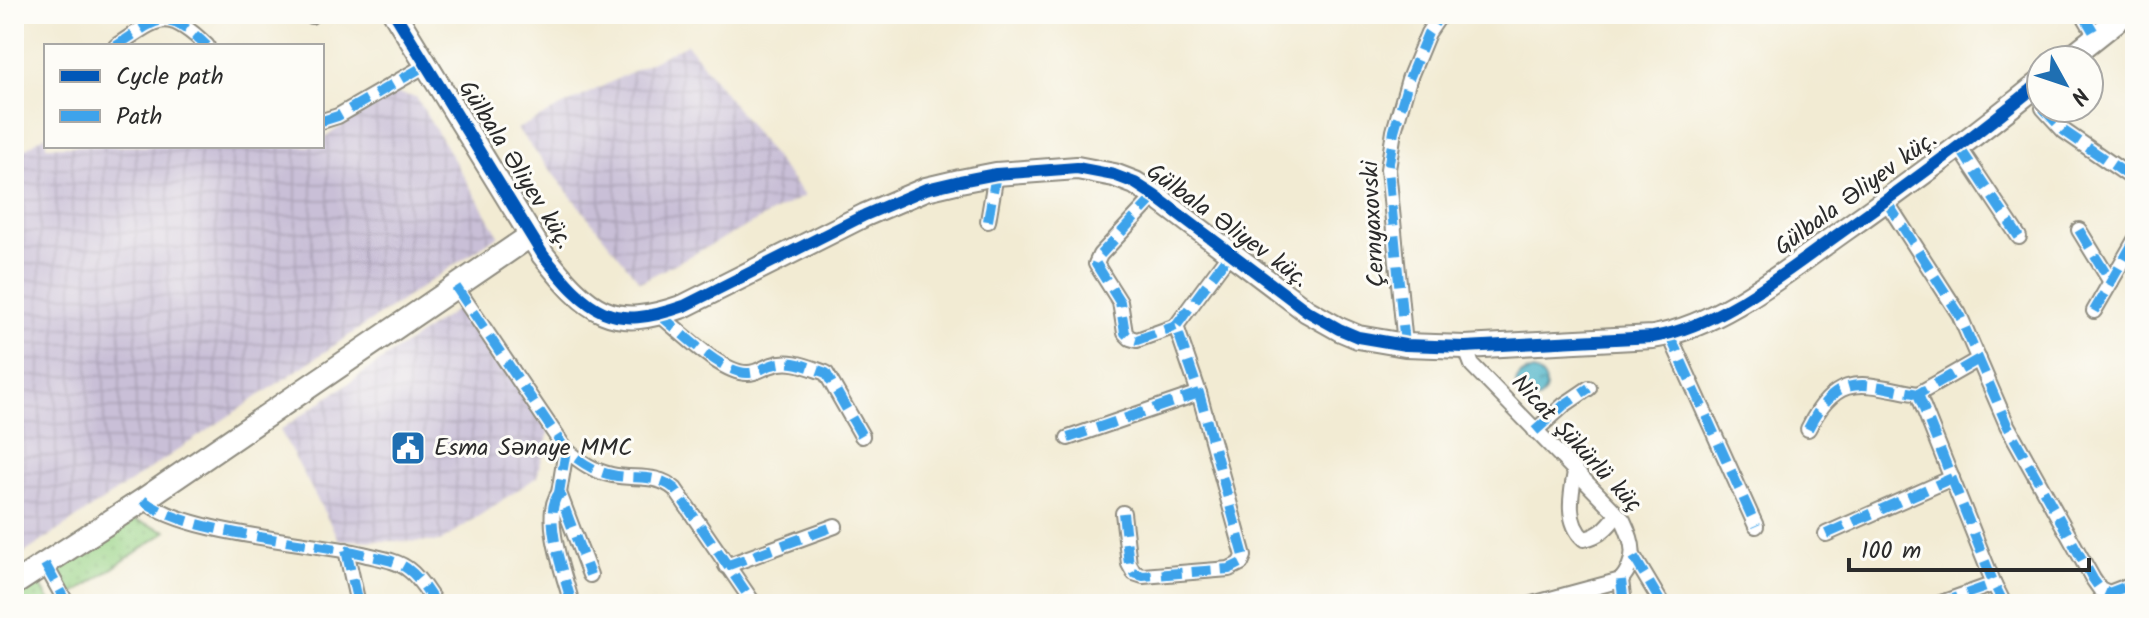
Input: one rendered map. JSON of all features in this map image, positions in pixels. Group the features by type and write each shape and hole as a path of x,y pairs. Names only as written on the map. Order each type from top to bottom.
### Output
{"street":[{"name":"Gülbala Əliyev küç.","path":"395,14 530,236 562,279 596,309 629,319 660,315 710,295 903,198 996,174 1061,168 1095,170 1135,183 1307,311 1358,337 1405,345 1465,347 1636,339 1669,334 1723,310 1768,284 1959,147 2025,105"},
{"name":"Çernyaxovski","path":"1405,345 1388,169 1394,131 1409,79 1428,33 1441,14"},
{"path":"2083,14 2096,36"},
{"path":"2086,44 2125,14"},
{"path":"119,44 158,19 166,18 205,44"},
{"path":"324,120 338,116 426,65"},
{"path":"2059,124 2064,131 2135,180"},
{"path":"1959,147 2019,237"},
{"path":"988,221 996,174"},
{"path":"1155,196 1100,255 1096,264 1120,302 1125,333 1130,338 1137,340 1176,326 1230,253"},
{"path":"1886,201 1959,314 2007,425 2100,589 2109,593 2135,583"},
{"path":"2079,230 2111,282"},
{"name":"Gülbala Əliyev küç.","path":"14,584 143,500 530,236"},
{"path":"2094,311 2135,240"},
{"path":"456,287 566,450 589,468 614,476 666,480 754,604"},
{"path":"660,315 722,365 735,370 754,372 772,364 792,362 826,373 862,436"},
{"path":"1123,513 1129,564 1134,573 1143,576 1229,569 1241,563 1244,556 1199,393 1176,326"},
{"path":"1669,334 1756,526"},
{"name":"Nicat Şükürlü küç","path":"1465,347 1472,365 1617,515 1633,541 1634,557 1662,604"},
{"path":"1808,429 1821,404 1845,386 1864,384 1918,394 1979,359"},
{"path":"1535,431 1589,388"},
{"path":"1068,438 1199,393"},
{"path":"1918,394 2004,604"},
{"path":"566,450 559,493 590,575"},
{"path":"1575,472 1570,501 1578,534 1584,539 1594,537 1607,528 1617,515"},
{"path":"1826,534 1952,478"},
{"path":"559,493 555,497 552,524 572,604"},
{"path":"143,500 165,514 221,528 346,550 400,564 411,571 436,604"},
{"path":"726,566 835,526"},
{"path":"346,550 358,604"},
{"path":"1532,604 1621,580 1629,571 1634,557"},
{"path":"45,564 67,604"},
{"path":"1621,580 1624,604"},
{"path":"1938,604 1994,584"}],"shaded area":[{"path":"687,44 804,196 640,282 517,129"},
{"path":"392,93 416,97 499,235 14,560 14,156 44,136 44,148 324,148 324,138"},
{"path":"460,307 549,432 537,477 440,542 339,540 280,430"}],"green space":[{"path":"131,519 167,531 70,597 55,571"},
{"path":"38,581 51,604 14,604 14,598"}],"water":[{"path":"1531,371 1541,376 1546,386 1541,396 1531,401 1521,396 1516,386 1521,376"}],"marked path":[{"path":"1405,345 1388,169 1394,131 1409,79 1428,33 1441,14"},
{"path":"2083,14 2096,36"},
{"path":"119,44 162,20 181,25 205,44"},
{"path":"324,120 338,116 426,65"},
{"path":"2058,124 2135,180"},
{"path":"1959,147 2019,237"},
{"path":"988,221 996,174"},
{"path":"1155,196 1100,255 1096,264 1120,302 1125,333 1130,338 1137,340 1176,326"},
{"path":"1886,201 1959,314 2007,425 2093,579 2100,589 2109,593 2135,583"},
{"path":"2079,230 2111,282"},
{"path":"2094,311 2135,240"},
{"path":"1123,513 1129,564 1134,573 1143,576 1229,569 1241,563 1244,556 1199,393 1176,326 1230,253"},
{"path":"456,287 566,450 599,471 653,479 675,489 754,604"},
{"path":"660,315 726,367 751,373 786,362 826,373 862,436"},
{"path":"1669,334 1756,526"},
{"path":"1808,429 1819,410 1841,389 1866,385 1918,394 1979,359"},
{"path":"1535,431 1589,388"},
{"path":"1068,438 1199,393"},
{"path":"1918,394 2004,604"},
{"path":"566,450 559,493 590,575"},
{"path":"1826,534 1952,478"},
{"path":"559,493 554,503 553,531 572,604"},
{"path":"143,500 162,512 216,529 339,549 393,562 413,573 436,604"},
{"path":"726,566 835,526"},
{"path":"346,550 358,604"},
{"path":"1634,557 1662,604"},
{"path":"45,564 67,604"},
{"path":"1621,580 1624,604"},
{"path":"1938,604 1994,584"}],"cycle path":[{"path":"395,14 543,255 574,291 603,312 619,317 659,314 684,306 865,215 926,189 996,174 1077,168 1114,175 1135,183 1307,311 1358,337 1405,345 1465,347 1653,337 1703,322 1751,296 1916,178 2025,95"}],"place":[{"name":"Esma Sənaye MMC","path":"408,448"}]}
